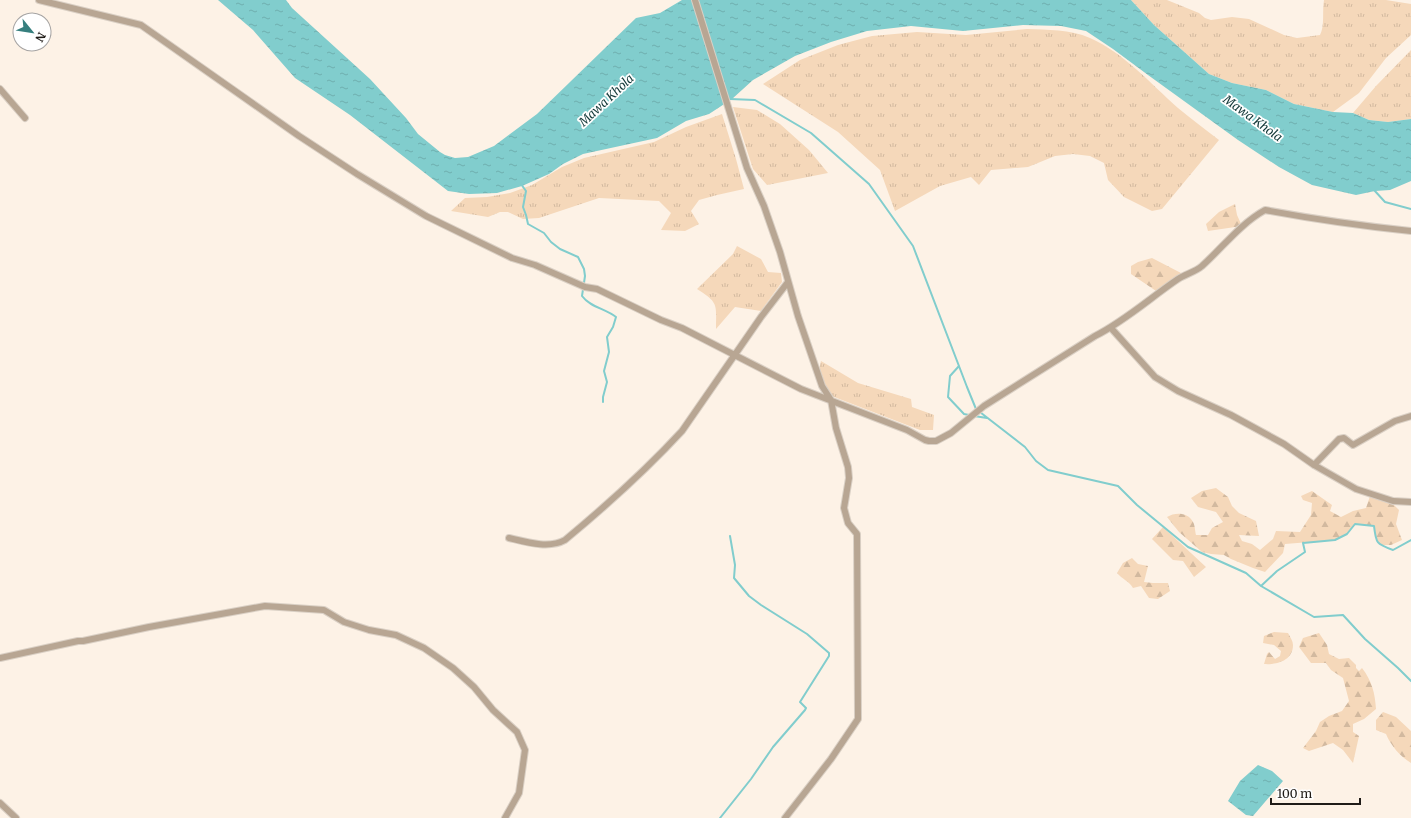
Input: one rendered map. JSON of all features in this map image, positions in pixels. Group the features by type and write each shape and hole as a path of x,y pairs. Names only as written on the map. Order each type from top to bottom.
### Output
{"street":[{"path":"39,0 141,25 299,136 357,174 426,216 512,258 535,265 585,287 597,290 661,320 682,328 801,389 907,430 929,442 936,441 951,433 984,406 1095,336 1111,328 1180,278 1201,267 1251,218 1265,210 1369,227 1411,231"},
{"path":"695,0 747,168 764,206 822,386 830,400 836,428 848,467 849,478 844,508 848,523 857,534 858,719 831,759 785,818"},
{"path":"0,89 25,118"},
{"path":"508,538 531,542 558,544 565,540 617,494 682,431 761,316 788,282"},
{"path":"1111,328 1154,377 1178,391 1231,415 1284,444 1356,489 1388,500 1411,502"},
{"path":"1314,464 1339,439 1344,438 1353,445 1395,421 1411,416"},
{"path":"0,658 149,626 265,606 324,610 344,622 369,630 396,635 424,648 453,668 474,687 493,710 517,732 525,750 519,793 505,818"},
{"path":"0,803 16,818"}],"green space":[{"path":"1131,0 1167,0 1199,13 1205,18 1211,20 1232,17 1249,19 1284,35 1297,38 1320,35 1322,31 1324,0 1386,0 1411,4 1411,35 1386,58 1359,93 1333,112 1294,104 1266,90 1232,83 1209,74 1154,25"},
{"path":"1027,29 1058,30 1075,33 1102,44 1125,60 1178,108 1219,140 1162,209 1152,211 1124,197 1108,180 1104,163 1090,156 1073,154 1055,156 1028,167 991,170 979,185 971,177 940,186 895,211 880,170 838,132 763,84 800,60 838,45 872,36 917,32 966,35"},
{"path":"1411,50 1411,119 1388,122 1369,120 1353,113 1376,86"},
{"path":"733,107 757,110 780,124 809,150 828,173 767,185 753,169"},
{"path":"722,114 744,189 699,200 691,211 699,224 685,231 661,230 671,213 659,201 599,198 539,218 523,219 508,212 500,212 488,217 451,211 465,198 487,197 510,193 532,185 562,167 584,158 654,142 686,127"},
{"path":"1235,204 1237,215 1242,226 1208,231 1206,224 1219,212"},
{"path":"737,246 761,259 768,272 781,273 782,282 761,311 735,307 716,329 715,305 713,301 697,289 733,254"},
{"path":"1152,258 1181,273 1180,278 1159,293 1131,274 1131,266 1138,262"},
{"path":"821,361 858,383 911,399 912,407 934,415 933,430 920,430 829,395 819,370"},
{"path":"1216,488 1228,497 1232,506 1239,513 1256,521 1259,536 1239,535 1242,541 1252,544 1260,550 1273,539 1276,531 1300,532 1311,515 1312,503 1303,500 1301,496 1312,491 1332,505 1330,511 1341,517 1353,511 1366,508 1370,496 1389,500 1399,510 1396,524 1402,540 1391,545 1381,545 1375,537 1374,526 1355,524 1347,534 1335,540 1285,544 1283,553 1265,572 1224,555 1202,552 1179,532 1167,517 1174,514 1188,516 1195,526 1196,535 1208,535 1212,528 1223,522 1216,512 1198,507 1191,498 1202,491"},
{"path":"1163,527 1206,567 1194,577 1183,561 1173,560 1152,539"},
{"path":"1132,558 1138,564 1148,566 1144,582 1168,583 1170,591 1158,599 1149,598 1141,586 1133,588 1117,573 1123,563"},
{"path":"1274,632 1288,633 1293,644 1292,650 1290,655 1283,661 1274,664 1264,664 1269,652 1275,659 1280,656 1281,651 1274,645 1263,643 1264,636"},
{"path":"1319,633 1327,645 1329,654 1339,659 1349,658 1356,665 1356,668 1359,671 1362,668 1371,682 1374,692 1376,709 1364,719 1353,724 1353,732 1359,736 1353,763 1343,750 1333,743 1309,751 1303,748 1316,731 1320,722 1329,716 1342,711 1349,701 1343,678 1331,670 1326,663 1311,663 1299,647 1303,638"},
{"path":"1383,712 1396,717 1411,731 1411,763 1396,750 1390,743 1386,734 1376,730 1376,720"}],"water":[{"name":"Mawa Khola","path":"218,0 286,0 292,8 370,79 406,118 418,134 440,152 455,158 468,157 494,146 537,114 636,18 660,13 682,0 1131,0 1154,25 1209,74 1232,83 1266,90 1294,104 1333,112 1353,113 1369,120 1388,122 1411,119 1411,181 1390,190 1356,195 1312,185 1279,167 1238,140 1086,31 1061,26 1023,25 963,31 911,26 867,31 831,42 795,56 753,80 732,99 709,114 686,121 657,138 583,154 563,164 549,174 522,186 497,193 469,194 448,191 350,115 295,78 253,30"},
{"path":"1258,765 1272,771 1283,781 1253,816 1246,815 1228,801 1240,781"}],"waterway":[{"path":"730,99 755,100 811,133 869,184 913,246 976,409 1025,447 1036,461 1048,470 1118,486 1137,505 1188,547 1246,573 1261,586 1314,617 1343,615 1365,639 1411,681"},
{"path":"521,184 526,191 523,207 528,224 544,233 551,242 560,249 578,257 584,269 585,276 582,296 589,303 616,317 613,327 607,337 609,352 604,371 607,382 603,402"},
{"path":"1374,190 1385,202 1411,209"},
{"path":"959,366 950,376 948,397 964,414 969,415"},
{"path":"974,416 987,418"},
{"path":"1261,586 1277,571 1305,552 1303,543 1335,540 1347,534 1355,524 1374,526 1375,536 1378,542 1393,550 1411,540"},
{"path":"720,818 751,779 773,747 805,710 806,708 800,702 829,656 829,653 807,634 749,596 734,578 735,565 730,536"}]}
